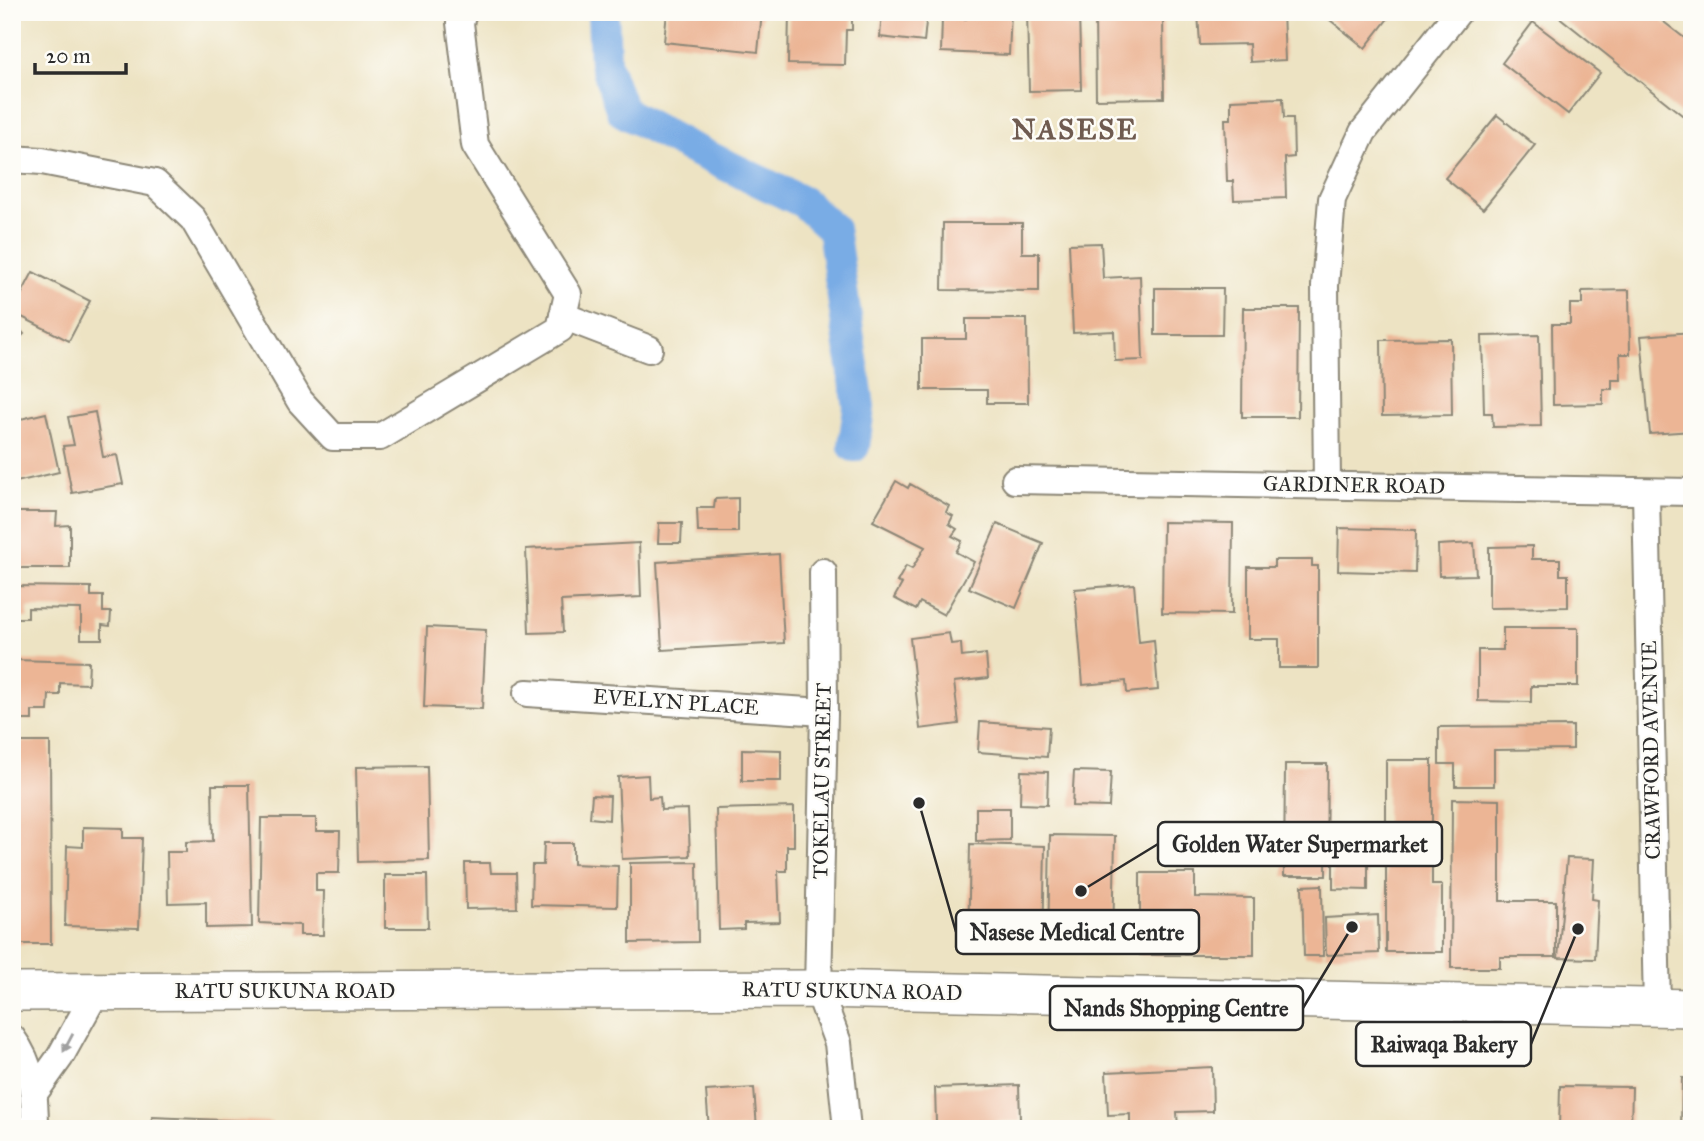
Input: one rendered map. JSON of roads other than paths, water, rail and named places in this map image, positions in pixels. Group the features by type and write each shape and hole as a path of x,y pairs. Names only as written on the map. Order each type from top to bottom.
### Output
{"main road":[{"name":"RATU SUKUNA ROAD","path":"12,992 818,989 1674,1008"}],"street":[{"path":"12,159 42,160 155,183 193,219 300,401 333,437 380,437 560,329 568,293 475,145 460,23 463,12"},
{"path":"1327,484 1325,286 1332,199 1363,132 1458,12"},
{"path":"563,317 649,349"},
{"name":"GARDINER ROAD","path":"1016,480 1692,492"},
{"name":"CRAWFORD AVENUE","path":"1646,493 1674,1008"},
{"name":"TOKELAU STREET","path":"818,989 824,712 823,572"},
{"name":"EVELYN PLACE","path":"527,693 824,712"},
{"path":"818,989 838,1044 847,1129"},
{"path":"35,1092 60,1057 96,992"},
{"path":"12,1038 26,1056 35,1092 35,1129"}],"waterway":[{"path":"603,12 605,63 622,111 686,146 803,202 833,229 859,407 854,446"}],"place":[{"name":"Nasese Medical Centre","path":"919,803"},
{"name":"Golden Water Supermarket","path":"1081,891"},
{"name":"Nands Shopping Centre","path":"1352,927"},
{"name":"Raiwaqa Bakery","path":"1578,929"}],"district":[{"name":"NASESE","path":"1075,129"}]}
